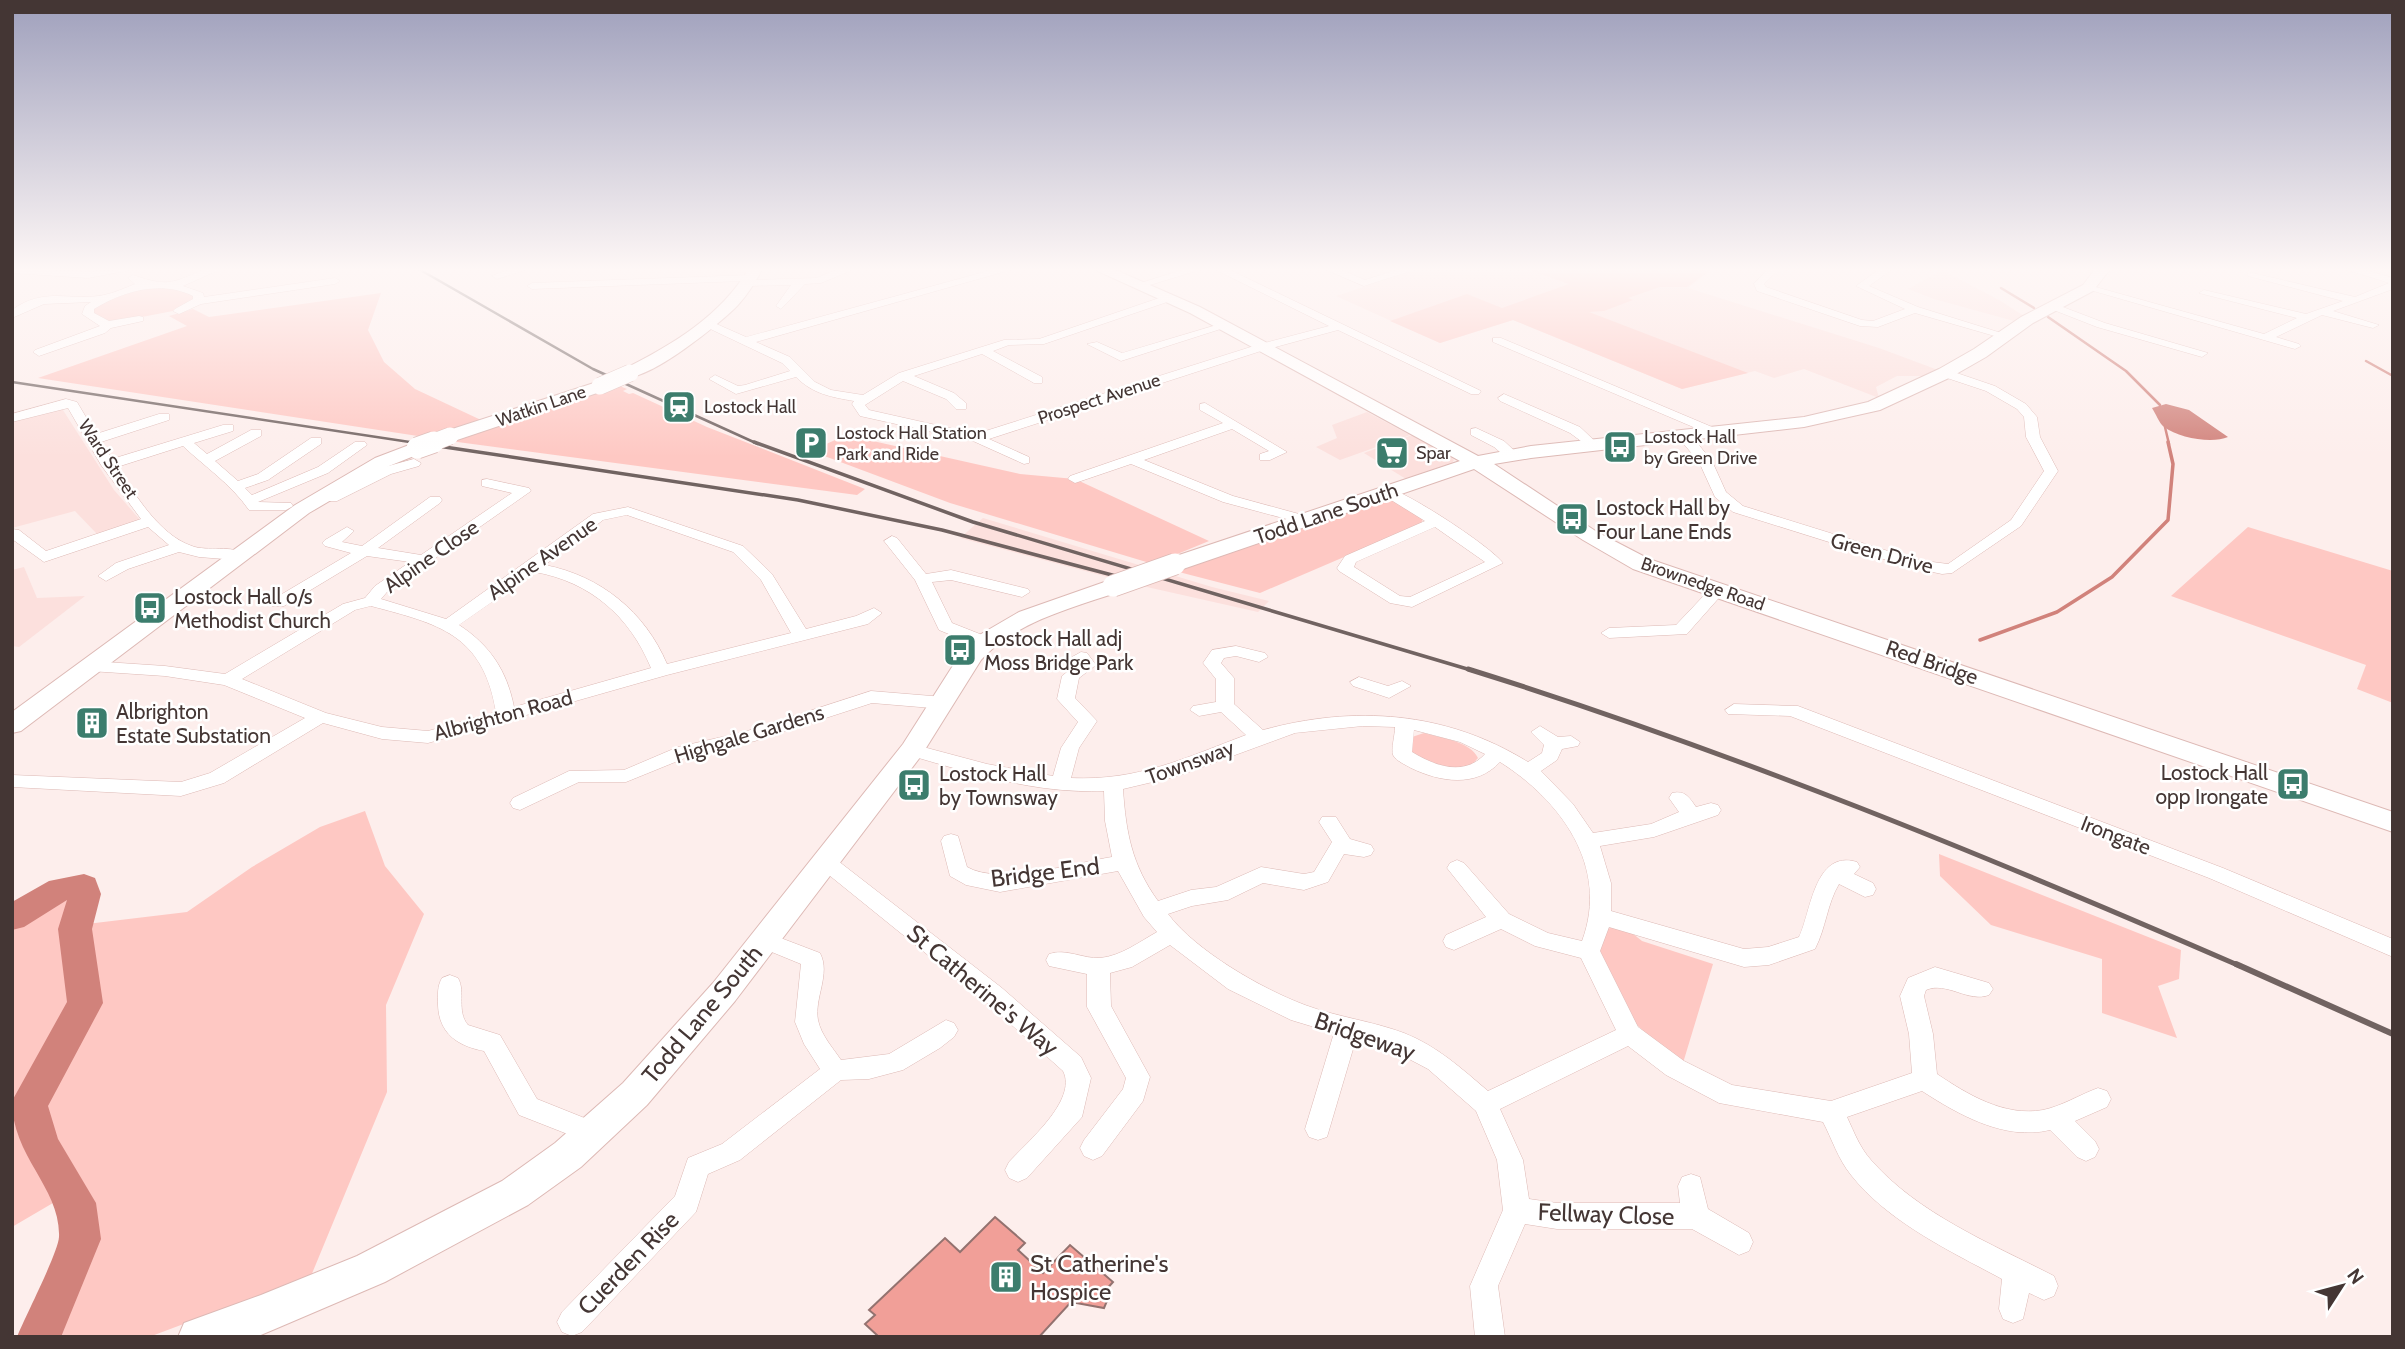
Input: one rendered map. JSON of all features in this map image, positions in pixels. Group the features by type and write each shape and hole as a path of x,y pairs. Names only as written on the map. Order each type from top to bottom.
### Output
{"main road":[{"name":"Watkin Lane","path":"12,725 237,555 294,507 382,462 416,456 450,436 600,386 630,373 658,359 698,331"},
{"name":"Brownedge Road","path":"1233,331 1476,462 1619,553 1662,572 1874,642"},
{"name":"Todd Lane South","path":"198,1337 261,1315 371,1269 428,1241 515,1194 547,1172 593,1133 635,1094 724,992 912,750 944,703 971,656 984,642 1027,617 1476,462 1512,455 1804,422 1874,406 1945,373 2011,331"},
{"name":"Red Bridge","path":"1874,642 2393,822"}],"street":[{"path":"36,353 102,331"},
{"path":"723,331 786,360 811,385 828,393 865,399"},
{"path":"745,341 782,331"},
{"path":"1024,460 976,438 865,413 858,404 886,384 903,376 1008,342 1040,342 1072,331"},
{"path":"1093,344 1121,357 1208,331"},
{"name":"Prospect Avenue","path":"976,438 1321,331"},
{"path":"1349,331 1475,391"},
{"path":"1987,331 2004,336"},
{"path":"2123,331 2202,353"},
{"path":"2240,331 2295,346"},
{"path":"2265,338 2279,331"},
{"path":"1497,340 1717,432"},
{"path":"2186,364 2181,358 2189,349"},
{"path":"983,350 1038,380"},
{"path":"715,379 736,390 798,372"},
{"name":"Green Drive","path":"1684,436 1705,461 1720,494 1738,509 1914,564 1934,569 1952,568 2016,523 2051,471 2049,461 2033,436 2030,417 2021,408 1999,392 1945,373"},
{"path":"903,376 950,396 961,406"},
{"path":"1504,398 1575,430 1592,446"},
{"name":"Ward Street","path":"17,414 66,403 73,405 108,465 150,521 179,547"},
{"path":"1205,407 1280,452 1265,457"},
{"path":"92,440 164,417"},
{"path":"1075,479 1233,424"},
{"path":"108,465 228,428"},
{"path":"1476,432 1499,444 1512,455"},
{"path":"204,461 256,433"},
{"path":"235,487 263,477 316,441"},
{"path":"186,442 204,461 251,500 254,508 294,507"},
{"path":"251,500 323,470 360,445"},
{"path":"1131,459 1217,495 1305,520"},
{"name":"Alpine Close","path":"371,601 381,589 494,513 496,509 529,491 487,483"},
{"path":"1388,492 1483,550 1491,556 1495,564 1412,602 1396,600 1345,568 1350,559 1434,522"},
{"path":"278,603 364,551 435,500"},
{"name":"Alpine Avenue","path":"447,625 532,567 598,517 628,511 738,549 753,559 768,575 801,636"},
{"path":"14,533 44,557 150,521"},
{"path":"347,531 330,543 364,551 425,559"},
{"path":"892,541 922,579 945,626 984,642"},
{"path":"106,576 122,566 179,547 192,551 237,555"},
{"path":"532,567 567,574 599,593 628,617 646,637 661,671"},
{"path":"922,579 951,575 1022,592"},
{"path":"1609,633 1681,630 1717,591"},
{"path":"228,680 349,607 371,601 447,625 472,642 490,663 501,687 506,715"},
{"name":"Albrighton Road","path":"90,666 165,671 228,680 320,717 382,733 428,737 661,671 862,620 874,613"},
{"path":"1259,657 1236,651 1214,650 1212,663 1225,678 1225,706 1259,737"},
{"path":"1060,784 1070,748 1088,721 1066,699 1071,676 1087,665 1081,657"},
{"path":"1359,682 1395,690 1395,721 1402,754 1418,764 1448,773 1467,774 1481,768 1497,753"},
{"name":"Highgale Gardens","path":"520,803 576,776 626,776 685,751 748,737 871,697 944,703"},
{"path":"1199,710 1225,706"},
{"name":"Irongate","path":"1734,710 1792,710 1841,721 2217,873 2393,948"},
{"path":"12,780 181,789 217,778 320,717"},
{"name":"Townsway","path":"912,750 990,772 1060,784 1113,785 1146,780 1259,737 1298,725 1327,720 1395,721 1436,730 1497,753 1528,771 1562,803 1590,841 1600,875 1600,916 1589,951"},
{"path":"1528,771 1550,755 1555,739"},
{"name":"Bridgeway","path":"1113,785 1115,821 1124,862 1152,911 1171,934 1236,983 1299,1013 1396,1041 1437,1062 1485,1104 1510,1160 1517,1210"},
{"path":"1590,841 1654,830 1694,808"},
{"path":"1152,911 1191,898 1220,894 1261,876 1304,883 1321,877 1338,848 1354,848 1329,822"},
{"name":"Bridge End","path":"951,841 957,871 973,880 1000,884 1124,862"},
{"name":"St Catherine's Way","path":"826,862 994,995 1072,1064 1079,1078 1073,1109 1018,1170"},
{"path":"1457,868 1502,920 1521,932 1589,951 1630,1034 1675,1068 1728,1095 1831,1112 1926,1079"},
{"path":"1600,916 1744,958 1769,956 1807,943 1815,927 1821,896 1843,870 1865,889"},
{"path":"1454,941 1502,920"},
{"path":"1057,961 1098,967 1124,961 1171,934"},
{"path":"765,940 813,959 814,971 806,1018 819,1047 835,1070 866,1070 899,1063 920,1051 946,1030"},
{"path":"1093,1148 1134,1093 1138,1077 1099,1007 1098,967"},
{"path":"1981,989 1935,976 1916,984 1912,996 1921,1034 1926,1079 1958,1101 2006,1119 2041,1122 2098,1099"},
{"path":"450,984 449,1003 453,1024 458,1033 474,1040 492,1042 527,1107 593,1133"},
{"path":"1318,1129 1347,1028"},
{"path":"1485,1104 1630,1034"},
{"name":"Cuerden Rise","path":"572,1322 686,1203 697,1166 731,1153 816,1088 835,1070"},
{"path":"1831,1112 1860,1166 1888,1195 2044,1286"},
{"path":"2054,1117 2087,1149"},
{"name":"Fellway Close","path":"1691,1186 1695,1216"},
{"path":"1490,1337 1484,1286 1517,1210"},
{"name":"Fellway Close","path":"1517,1210 1556,1216 1695,1216 1739,1242"},
{"path":"2013,1309 2017,1271"}],"shaded area":[{"path":"173,331 368,331 384,362 415,389 481,420 431,438 38,378"},
{"path":"1413,331 1478,331 1440,343"},
{"path":"1413,331 1478,331 1440,343"},
{"path":"1540,331 1825,331 1938,370 1925,376 1897,376 1876,387 1879,398 1804,369 1774,378 1755,371 1682,389"},
{"path":"1540,331 1638,331 1748,373 1682,389"},
{"path":"615,384 627,389 623,391 629,394 633,393 707,427 865,489 857,495 450,441"},
{"path":"2166,404 2189,410 2228,437 2205,440 2170,431 2162,425 2152,408"},
{"path":"61,407 114,490 141,521 98,535 75,511 12,528 12,420"},
{"path":"1367,412 1410,435 1340,460 1316,447 1337,438 1332,425"},
{"path":"846,435 1020,474 1075,479 1209,541 1153,564 950,503 811,451"},
{"path":"1412,435 1454,460 1406,479 1364,453"},
{"path":"1381,499 1395,501 1423,519 1421,524 1260,593 1175,571"},
{"path":"983,518 1212,587 1269,601 1258,612 1138,585 960,538"},
{"path":"2248,527 2393,571 2393,703 2357,689 2366,665 2171,596"},
{"path":"24,567 37,598 85,596 19,647 12,646 12,570"},
{"path":"1424,733 1462,744 1478,758 1468,769 1439,766 1418,758 1411,754 1412,737"},
{"path":"365,811 385,866 424,914 386,1005 387,1092 311,1276 149,1337 54,1337 68,1288 87,1246 94,1214 82,1186 12,1227 12,924 65,893 77,893 70,926 187,912 252,867 320,827"},
{"path":"1939,854 2181,950 2179,979 2158,986 2177,1038 2102,1013 2102,959 1991,925 1940,876"},
{"path":"1612,927 1632,933 1642,941 1713,964 1683,1063 1659,1046 1632,1020 1601,959 1604,931"}],"building":[{"name":"St Catherine's Hospice","path":"995,1217 1025,1243 1018,1250 1043,1273 1070,1245 1113,1282 1105,1291 1107,1301 1104,1308 1071,1302 1039,1337 879,1337 865,1324 875,1315 869,1310 945,1238 960,1252"}],"waterway":[{"path":"2068,331 2126,371 2160,405"},
{"path":"2366,361 2393,376"},
{"path":"2165,427 2169,444"},
{"path":"1980,640 2057,612 2112,577 2168,520 2173,464 2168,442"},
{"path":"12,918 60,889 84,886 85,894 75,929 85,1003 29,1105 40,1145 76,1203 80,1239 39,1337"}],"railway":[{"path":"527,331 593,369 758,444"},
{"path":"12,382 423,444"},
{"path":"411,442 798,500 942,530 1131,580"},
{"path":"754,442 973,522 1474,671"},
{"path":"1468,669 1664,735 1858,807 2240,966"},
{"path":"2236,964 2393,1034"}],"place":[{"name":"Lostock Hall","path":"679,407"},
{"name":"Lostock Hall Station Park and Ride","path":"811,443"},
{"name":"Lostock Hall by Green Drive","path":"1620,447"},
{"name":"Spar","path":"1392,453"},
{"name":"Lostock Hall by Four Lane Ends","path":"1572,519"},
{"name":"Lostock Hall o/s Methodist Church","path":"150,608"},
{"name":"Lostock Hall adj Moss Bridge Park","path":"960,650"},
{"name":"Albrighton Estate Substation","path":"92,723"},
{"name":"Lostock Hall opp Irongate","path":"2293,784"},
{"name":"Lostock Hall by Townsway","path":"914,785"},
{"name":"St Catherine's Hospice","path":"1006,1277"}]}
